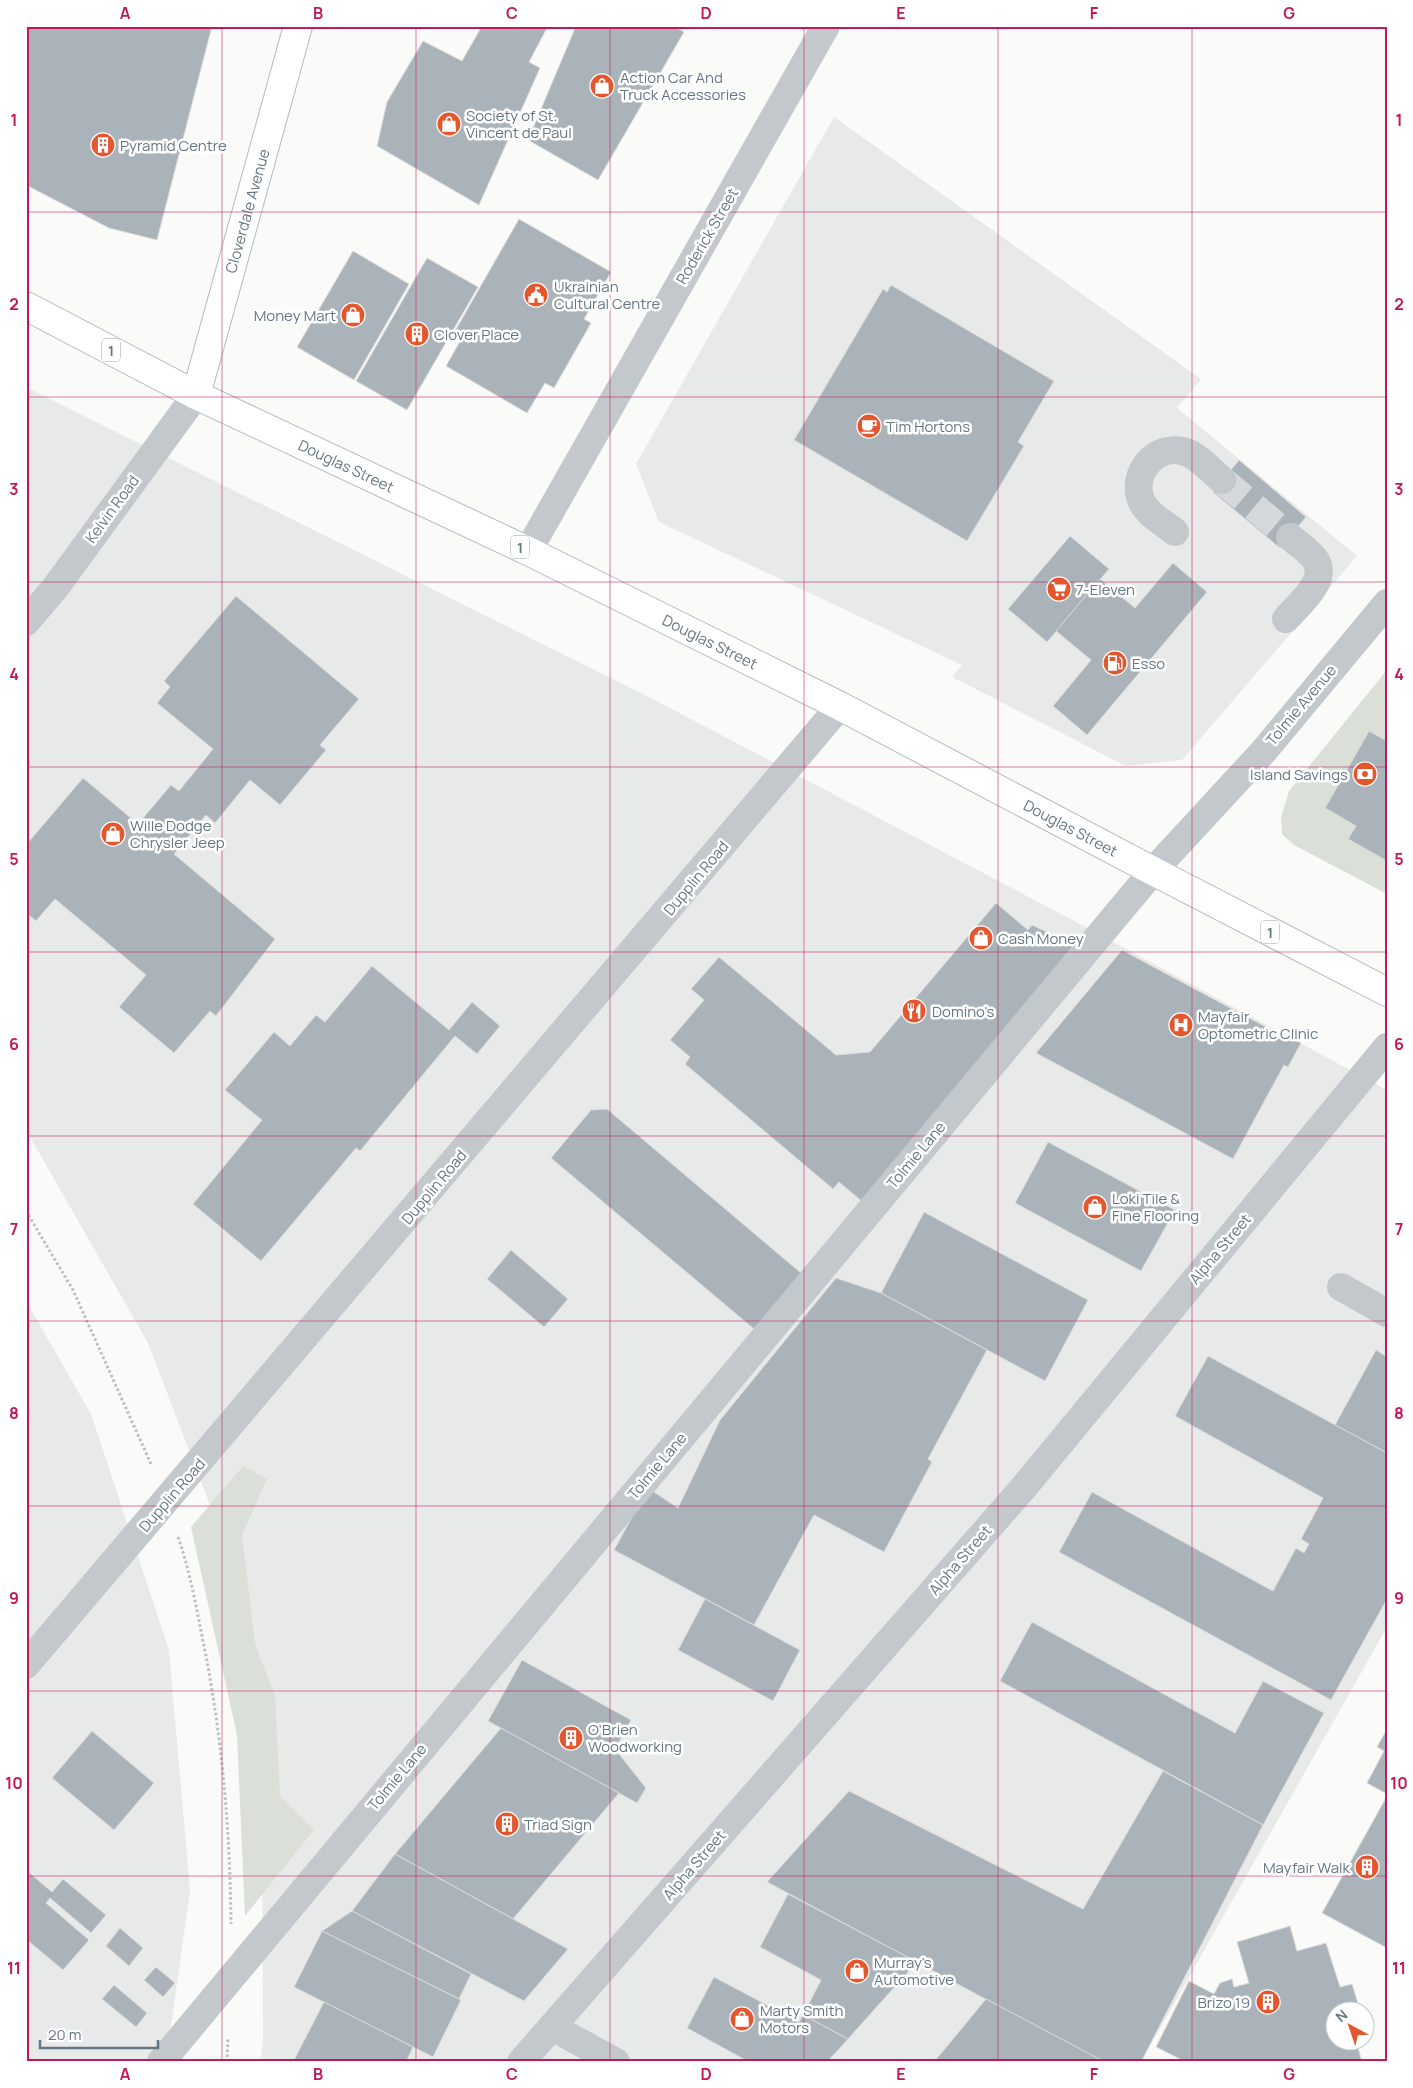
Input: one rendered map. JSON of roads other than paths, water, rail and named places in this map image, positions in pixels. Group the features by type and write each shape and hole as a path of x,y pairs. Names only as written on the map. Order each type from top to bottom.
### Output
{"main road":[{"name":"Cloverdale Avenue","path":"196,395 298,26"},
{"name":"Douglas Street","path":"26,306 196,395 528,550 840,706 1387,992"}],"street":[{"name":"Roderick Street","path":"528,550 826,26"},
{"name":"Kelvin Road","path":"26,622 54,588 196,395"},
{"path":"1175,532 1146,508 1140,497 1138,485 1141,472 1148,461 1163,452 1180,450 1192,454 1222,480"},
{"path":"1286,619 1312,588 1319,572 1315,559 1290,537"},
{"name":"Tolmie Avenue","path":"1153,871 1263,752 1387,604"},
{"name":"Dupplin Road","path":"26,1665 840,706"},
{"name":"Tolmie Lane","path":"161,2062 1153,871"},
{"name":"Alpha Street","path":"521,2062 1024,1486 1387,1047"},
{"path":"1341,1287 1387,1313"},
{"path":"552,2027 616,2062"}],"tunnel":[{"path":"1222,480 1290,537"}],"place":[{"name":"Action Car And Truck Accessories","path":"602,86"},
{"name":"Society of St. Vincent de Paul","path":"449,124"},
{"name":"Pyramid Centre","path":"103,145"},
{"name":"Ukrainian Cultural Centre","path":"536,295"},
{"name":"Money Mart","path":"353,315"},
{"name":"Clover Place","path":"417,334"},
{"name":"Tim Hortons","path":"869,426"},
{"name":"7-Eleven","path":"1059,589"},
{"name":"Esso","path":"1115,663"},
{"name":"Island Savings","path":"1365,774"},
{"name":"Wille Dodge Chrysler Jeep","path":"113,834"},
{"name":"Cash Money","path":"981,938"},
{"name":"Domino's","path":"914,1011"},
{"name":"Mayfair Optometric Clinic","path":"1181,1025"},
{"name":"Loki Tile & Fine Flooring","path":"1095,1207"},
{"name":"O'Brien Woodworking","path":"571,1738"},
{"name":"Triad Sign","path":"507,1824"},
{"name":"Mayfair Walk","path":"1367,1867"},
{"name":"Murray's Automotive","path":"857,1971"},
{"name":"Brizo 19","path":"1268,2002"},
{"name":"Marty Smith Motors","path":"742,2019"}]}
